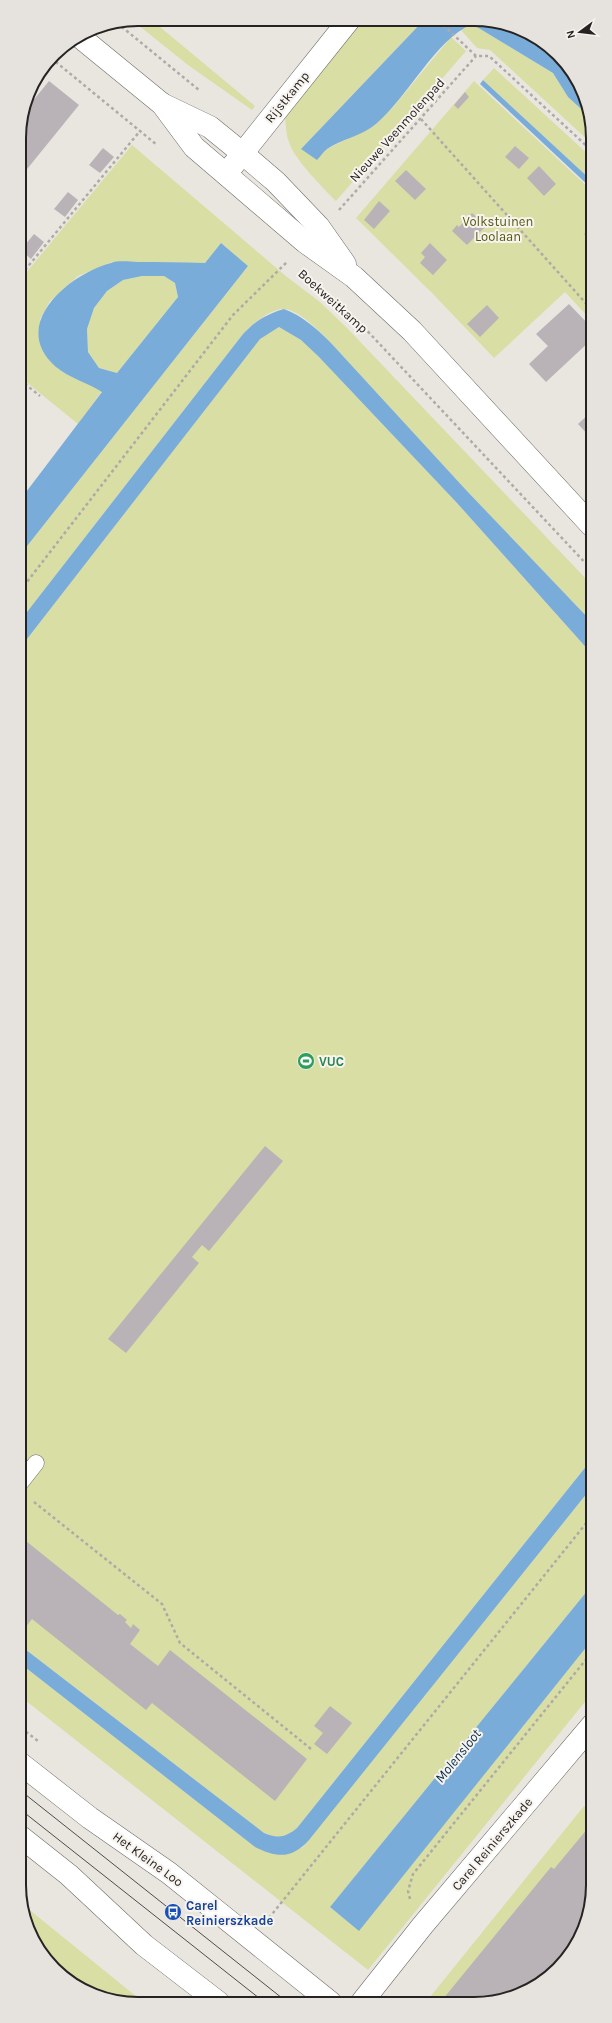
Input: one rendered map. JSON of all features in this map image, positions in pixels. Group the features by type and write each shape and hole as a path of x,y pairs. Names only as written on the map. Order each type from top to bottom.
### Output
{"street":[{"name":"Rijstkamp","path":"226,174 344,26"},
{"name":"Boekweitkamp","path":"84,40 162,104 210,127 276,182 320,227 354,277"},
{"name":"Boekweitkamp","path":"162,104 194,147 305,242 354,277 412,331 586,520"},
{"name":"Carel Reinierszkade","path":"366,1997 423,1925 586,1732"},
{"name":"Het Kleine Loo","path":"26,1768 90,1818 169,1873 324,1997"},
{"path":"26,1841 69,1875 144,1945 212,1997"}],"lane":[{"path":"26,1476 36,1463"}],"path":[{"path":"444,26 476,56 489,56 586,145"},
{"name":"Nieuwe Veenmolenpad","path":"337,212 476,56"},
{"path":"56,62 158,146"},
{"path":"420,119 586,303"},
{"path":"26,269 140,131"},
{"name":"Boekweitkamp","path":"282,256 294,266"},
{"path":"26,583 233,315 288,261"},
{"name":"Boekweitkamp","path":"317,286 358,321 586,564"},
{"path":"26,385 40,396"},
{"path":"33,1501 162,1604 180,1643 310,1750"},
{"path":"252,1938 586,1523"},
{"path":"423,1925 412,1908 408,1892 413,1874 586,1659"}],"green space":[{"path":"139,26 161,26 255,106 252,110 188,65"},
{"path":"358,26 418,26 301,149 327,149 375,125 395,105 451,37 466,51 336,201 310,173 292,149 287,136 285,117"},
{"path":"467,26 475,26 553,73 568,97 582,110 586,138 490,50 477,48 460,29"},
{"path":"494,68 586,152 586,175 483,80"},
{"name":"Volkstuinen Loolaan","path":"474,81 586,185 586,315 565,292 494,358 434,295 356,218"},
{"path":"132,145 287,277 320,302 348,329 586,579 586,616 466,490 331,343 316,328 297,313 284,309 279,309 267,314 243,334 26,613 26,547 248,266 221,243 205,263 112,262 78,276 50,301 40,319 57,368 102,391 78,424 26,382 26,273"},
{"path":"142,276 164,276 175,283 178,297 117,373 99,368 88,352 87,329 94,308 107,291 123,280"},
{"name":"VUC","path":"279,327 301,340 319,357 457,503 586,647 586,1467 297,1828 282,1836 274,1836 264,1833 26,1650 26,640 260,338"},
{"path":"586,1494 586,1592 330,1907 359,1930 586,1647 586,1701 368,1970 26,1701 26,1668 255,1847 302,1848"},
{"path":"584,1806 586,1808 586,1833 453,1997 430,1997"},
{"path":"29,1909 137,1997 109,1993 82,1982 70,1974 59,1964 45,1947 38,1935"}],"water":[{"path":"418,26 469,26 446,43 388,113 376,124 358,135 327,149 317,160 301,149"},
{"path":"475,26 496,28 510,32 530,41 542,49 563,70 571,82 582,110 568,97 553,73"},
{"path":"483,80 586,175 586,183 480,84"},
{"path":"221,243 248,266 26,547 26,492 102,392 56,367 43,351 38,335 41,319 50,303 62,290 78,278 95,269 114,262 124,261 205,263","holes":["142,276 164,276 175,283 178,297 117,373 99,368 88,352 87,329 94,308 107,291 123,280"]},
{"path":"284,309 291,312 304,319 331,343 466,490 586,616 586,647 457,503 319,357 301,340 279,327 260,339 26,640 26,613 243,334 252,325 272,313"},
{"path":"586,1467 586,1494 309,1840 296,1851 284,1855 277,1855 255,1847 26,1668 26,1650 264,1833 274,1836 282,1836 297,1828"},
{"name":"Molensloot","path":"586,1592 586,1647 359,1931 330,1907"}],"building":[{"path":"49,81 79,105 26,170 26,131 28,116 33,101"},
{"path":"465,92 469,97 458,109 454,105"},
{"path":"515,146 529,158 519,169 505,157"},
{"path":"103,148 114,157 100,173 89,165"},
{"path":"539,166 556,184 544,196 527,178"},
{"path":"406,170 426,189 415,200 395,181"},
{"path":"68,192 78,200 65,217 54,209"},
{"path":"379,201 390,211 374,229 364,220"},
{"path":"472,213 486,226 467,245 452,231 457,225 459,227"},
{"path":"34,234 44,242 31,259 26,254 26,244"},
{"path":"430,243 447,260 433,275 420,263 425,257 421,253"},
{"path":"569,304 586,322 586,345 546,382 529,364 548,346 536,334"},
{"path":"487,305 499,318 480,337 467,324"},
{"path":"586,417 586,433 578,424"},
{"path":"265,1146 283,1161 209,1251 202,1245 192,1257 199,1263 126,1353 108,1339"},
{"path":"26,1541 118,1615 120,1614 127,1620 125,1622 131,1628 133,1624 140,1630 130,1644 158,1666 170,1650 307,1759 275,1801 152,1703 146,1710 32,1619 26,1627"},
{"path":"330,1706 352,1723 327,1754 314,1744 323,1733 314,1726"},
{"path":"586,1830 586,1892 582,1914 571,1941 558,1959 542,1974 530,1982 503,1993 481,1997 445,1997 551,1867 554,1869"}],"tram line":[{"path":"26,1795 281,1997"},
{"path":"26,1814 258,1997"}],"place":[{"name":"VUC","path":"306,1061"},
{"name":"Carel Reinierszkade","path":"173,1912"}]}
